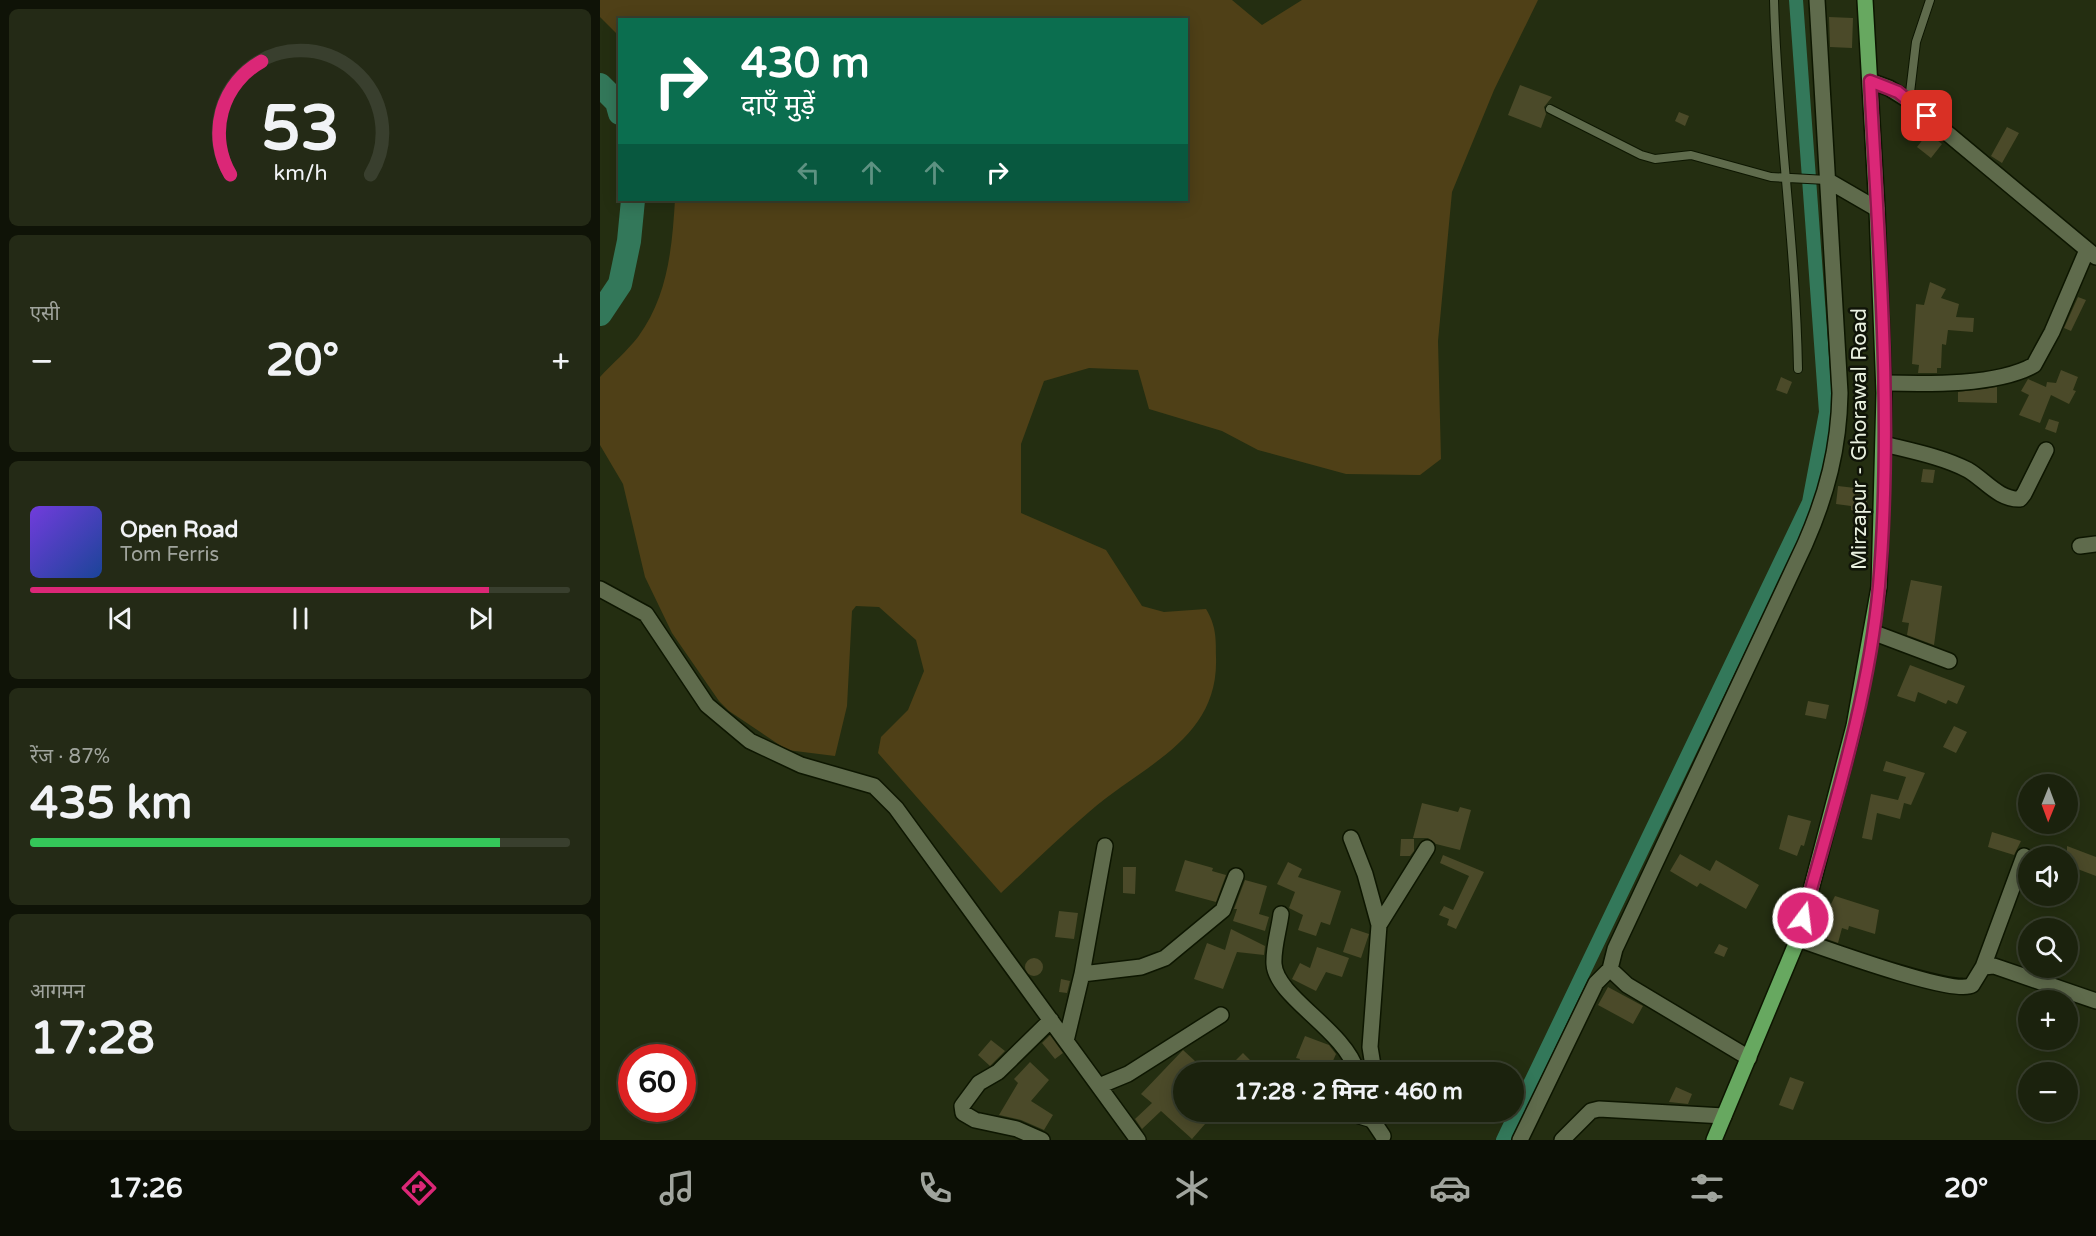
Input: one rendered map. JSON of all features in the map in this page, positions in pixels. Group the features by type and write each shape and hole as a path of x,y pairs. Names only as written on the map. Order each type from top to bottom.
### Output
{"main road":[{"name":"Mirzapur - Ghorawal Road","path":"1714,1140 1798,939 1854,726 1879,587 1884,383 1865,0"}],"street":[{"path":"1520,1140 1596,983 1610,969 1615,949 1805,544 1822,504 1836,456 1840,393 1824,179 1817,0"},
{"path":"1870,81 1889,88 1909,101 2092,254 2034,365 1984,380 1939,385 1884,383"},
{"path":"1824,179 1877,208"},
{"path":"1884,444 1965,469 2004,496 2013,499 2020,499 2024,494 2046,450"},
{"path":"2080,546 2096,544"},
{"path":"600,589 646,614 707,705 750,741 801,765 874,786 896,808 1138,1140"},
{"path":"1872,632 1949,661"},
{"path":"1351,838 1365,874 1379,925 1370,1047 1372,1062"},
{"path":"1066,1041 1082,974 1105,846"},
{"path":"1379,925 1426,848"},
{"path":"1798,939 1877,966 1958,988 1972,985 1983,967 1989,945 2018,871"},
{"path":"1082,974 1141,967 1165,958 1223,910 1236,876"},
{"path":"1281,914 1274,964 1281,984 1319,1019 1349,1054 1353,1062"},
{"path":"1983,967 2002,968 2096,1001"},
{"path":"1610,969 1627,985 1749,1058"},
{"path":"1099,1086 1128,1074 1221,1016"},
{"path":"1042,1140 1017,1129 975,1120 963,1113 962,1106 979,1083 998,1072 1051,1020"},
{"path":"1562,1140 1591,1111 1599,1109 1724,1116"}],"lane":[{"path":"1774,0 1777,75 1791,179 1798,369"},
{"path":"1909,101 1916,42 1930,0"},
{"path":"1551,109 1641,155 1655,159 1691,155 1791,179 1824,179"}],"shaded area":[{"path":"600,0 1232,0 1262,25 1302,0 1538,0 1494,90 1452,192 1438,341 1441,459 1420,475 1346,474 1258,450 1222,431 1149,409 1138,370 1089,368 1044,381 1021,444 1021,513 1106,550 1142,606 1164,612 1206,609 1215,632 1214,686 1205,710 1174,748 1089,812 1001,893 878,753 881,737 908,710 924,671 916,640 879,607 856,606 852,611 847,706 835,756 787,750 729,711 719,701 672,633 645,577 623,484 600,445 600,377 638,337 656,305 667,271 675,201 1188,201 1188,18 618,18 618,35 600,17"}],"building":[{"path":"1829,17 1853,18 1852,48 1830,47"},
{"path":"1520,85 1552,97 1544,107 1546,114 1541,128 1508,115"},
{"path":"1679,112 1689,116 1685,126 1675,121"},
{"path":"2007,127 2019,133 2002,163 1991,156"},
{"path":"1928,133 1942,144 1931,158 1917,147"},
{"path":"1930,282 1946,289 1941,298 1959,304 1956,317 1974,318 1973,332 1948,330 1946,345 1942,344 1941,368 1937,368 1937,373 1918,373 1919,365 1912,364 1916,304 1924,305"},
{"path":"2078,297 2086,300 2071,331 2064,328"},
{"path":"2061,370 2078,377 2073,390 2076,391 2069,404 2051,395 2040,423 2019,415 2029,395 2021,391 2028,379 2046,387 2047,382 2056,383"},
{"path":"1781,377 1792,382 1787,394 1776,390"},
{"path":"1997,387 1997,403 1958,402 1958,392"},
{"path":"2049,419 2059,422 2056,433 2045,429"},
{"path":"1923,469 1935,470 1933,483 1921,482"},
{"path":"1838,486 1864,489 1862,500 1867,501 1864,513 1851,510 1851,506 1836,504"},
{"path":"1911,580 1942,586 1934,645 1907,635 1909,623 1902,622"},
{"path":"1910,665 1965,686 1957,704 1948,700 1946,704 1918,692 1915,702 1897,696"},
{"path":"1808,701 1829,705 1826,719 1805,715"},
{"path":"1954,726 1967,732 1956,753 1943,747"},
{"path":"1886,761 1925,773 1911,805 1904,803 1900,819 1877,813 1872,840 1862,838 1871,794 1898,800 1906,777 1883,771"},
{"path":"1422,803 1458,812 1460,807 1471,810 1460,850 1436,844 1428,838 1413,838"},
{"path":"1788,815 1811,821 1804,846 1801,845 1797,856 1779,849"},
{"path":"1992,832 2021,841 2014,855 1988,847"},
{"path":"1401,839 1414,839 1414,851 1410,856 1400,856"},
{"path":"2078,850 2096,857 2096,876 2078,869"},
{"path":"1680,854 1710,871 1716,860 1759,885 1746,909 1700,883 1697,887 1670,871"},
{"path":"1443,855 1484,872 1456,929 1447,925 1449,919 1439,915 1444,906 1453,910 1469,876 1440,863"},
{"path":"1185,860 1213,868 1212,871 1226,875 1216,902 1175,891"},
{"path":"1288,862 1302,869 1298,877 1341,891 1330,925 1321,922 1316,936 1298,930 1303,915 1289,908 1295,892 1277,884"},
{"path":"1123,867 1136,867 1135,894 1123,893"},
{"path":"1245,880 1267,886 1259,914 1269,917 1265,931 1233,921 1237,909 1234,909"},
{"path":"1835,896 1879,910 1875,934 1849,926 1848,930 1842,928 1838,943 1827,939 1833,918 1825,916"},
{"path":"1059,911 1078,913 1074,939 1055,937"},
{"path":"1351,928 1369,934 1361,958 1343,952"},
{"path":"1231,929 1265,946 1264,955 1237,952 1223,989 1194,979 1207,943 1225,950"},
{"path":"1719,944 1728,948 1724,957 1714,953"},
{"path":"1317,947 1349,958 1342,977 1326,972 1316,991 1292,979 1300,963 1310,968"},
{"path":"1034,958 1040,961 1043,967 1040,973 1034,976 1028,973 1025,967 1028,961"},
{"path":"1061,979 1070,981 1067,993 1059,992"},
{"path":"1608,987 1643,1006 1633,1024 1598,1005"},
{"path":"1050,1035 1063,1053 1055,1059 1042,1043"},
{"path":"1305,1036 1329,1045 1336,1054 1332,1062 1299,1062 1300,1059 1296,1058"},
{"path":"991,1040 1005,1051 990,1066 978,1055"},
{"path":"1183,1050 1196,1062 1173,1062 1173,1122 1161,1111 1142,1129 1135,1119 1152,1103 1141,1094"},
{"path":"1243,1053 1250,1060 1247,1062 1234,1062"},
{"path":"1030,1062 1049,1080 1031,1101 1053,1115 1044,1130 1021,1120 999,1115 1018,1083 1014,1079"},
{"path":"1790,1077 1804,1082 1793,1110 1779,1105"},
{"path":"1676,1087 1692,1094 1688,1104 1669,1102"},
{"path":"1173,1122 1207,1122 1192,1139"}],"waterway":[{"path":"1503,1140 1809,502 1826,412 1796,0"},
{"path":"600,85 618,106"},
{"path":"600,314 620,284 629,241 633,201"}],"route":[{"path":"1803,918 1854,726 1879,587 1884,393 1870,81 1898,92 1927,116"}]}
